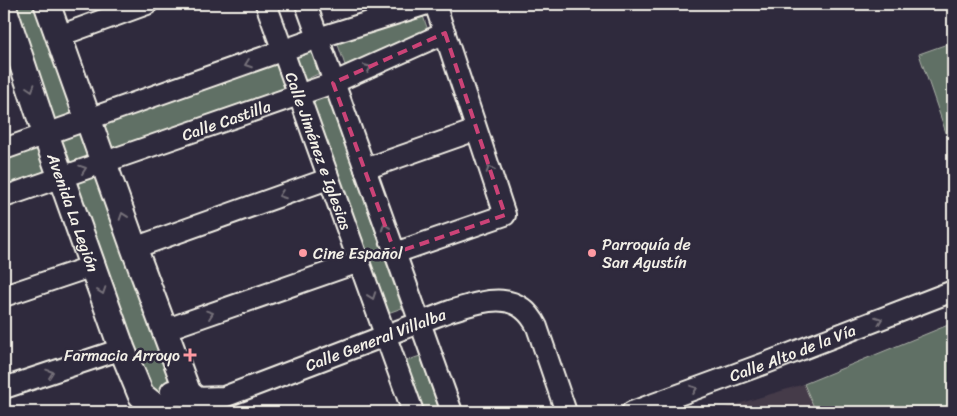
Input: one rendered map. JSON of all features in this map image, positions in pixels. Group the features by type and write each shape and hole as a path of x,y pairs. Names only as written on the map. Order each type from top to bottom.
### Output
{"street":[{"path":"47,4 164,330 199,404"},
{"path":"59,36 148,4"},
{"name":"Calle Jiménez e Iglesias","path":"266,4 413,412"},
{"path":"306,4 452,412"},
{"path":"4,150 318,38 427,4"},
{"path":"395,253 505,215 435,4"},
{"name":"Avenida La Legión","path":"4,9 11,53 46,135 122,349 141,396 151,403 155,410"},
{"name":"Calle Castilla","path":"4,197 334,83 445,33"},
{"path":"365,169 476,130"},
{"path":"134,248 328,179"},
{"path":"164,330 359,262"},
{"path":"4,296 93,266"},
{"name":"Calle Alto de la Vía","path":"632,412 953,291"},
{"name":"Calle General Villalba","path":"199,404 224,397 419,322 478,302 496,300 513,302 528,311 537,326 566,412"},
{"path":"4,388 122,349"},
{"path":"155,410 161,400 171,393 180,392 199,404"}],"highlighted area":[{"path":"445,33 505,215 395,253 333,83"}],"shaded area":[{"path":"804,384 816,412 712,412"}],"green space":[{"path":"9,4 37,4 75,114 51,123"},
{"path":"422,13 431,39 346,68 337,42"},
{"path":"953,42 953,153 919,54"},
{"path":"311,49 320,73 303,81 293,55"},
{"path":"276,63 285,88 108,151 99,126"},
{"path":"327,94 402,308 385,314 310,100"},
{"path":"81,132 90,157 65,165 57,140"},
{"path":"39,146 48,170 4,185 4,158"},
{"path":"97,173 172,389 147,398 71,182"},
{"path":"953,323 953,412 816,412 804,384"},
{"path":"420,356 440,412 420,412 403,362"}],"place":[{"name":"Cine Español","path":"303,253"},
{"name":"Parroquía de San Agustín","path":"592,253"},
{"name":"Farmacia Arroyo","path":"190,355"}]}
